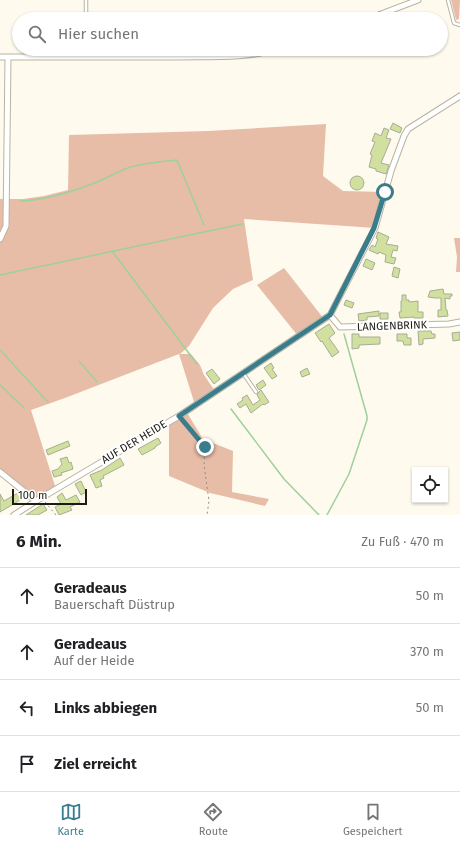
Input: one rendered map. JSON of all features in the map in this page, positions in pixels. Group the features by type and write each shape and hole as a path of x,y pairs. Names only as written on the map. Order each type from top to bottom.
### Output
{"street":[{"path":"386,12 418,0"},
{"path":"0,57 86,58 240,56"},
{"path":"0,239 6,226 8,57"},
{"name":"AUF DER HEIDE","path":"14,515 179,416 330,315 374,228 391,171 408,129 460,96"},
{"name":"LANGENBRINK","path":"330,315 340,328 449,324 460,322"},
{"path":"0,472 36,501"}],"lane":[{"path":"86,0 86,12"},
{"path":"448,0 454,23 460,25"},
{"path":"243,373 256,392"}],"path":[{"path":"179,416 205,447 204,465 209,501 207,515"},
{"path":"42,498 56,515"}],"shaded area":[{"path":"451,0 460,0 459,19 456,20"},
{"path":"326,124 323,176 343,191 385,192 375,228 244,219 253,280 233,289 213,308 189,346 180,354 191,354 200,365 204,375 215,391 195,405 179,354 31,410 56,489 36,501 0,472 0,199 23,199 68,190 69,135 208,131"},
{"path":"454,238 460,238 460,272 456,272 457,257"},
{"path":"284,268 324,319 298,336 257,285"},
{"path":"186,411 203,439 233,451 232,492 269,499 265,506 210,493 169,476 169,428 166,423"}],"building":[{"path":"393,123 402,128 400,133 390,129"},
{"path":"384,128 389,130 386,138 391,139 381,163 389,165 386,174 369,167 372,155 370,154 375,142 372,141 375,133 381,136"},
{"path":"354,176 360,176 364,180 364,186 360,190 354,190 350,186 350,180"},
{"path":"378,232 389,237 386,244 398,246 397,251 393,250 391,257 396,258 394,264 385,262 386,255 379,252 378,254 369,250 372,245 375,247 378,239 376,238"},
{"path":"366,259 375,263 372,270 363,266"},
{"path":"394,267 400,269 398,278 392,276"},
{"path":"443,289 444,294 452,294 452,296 450,296 450,299 445,298 448,316 438,317 438,310 441,310 441,298 428,297 430,291"},
{"path":"402,295 406,295 406,300 409,300 409,302 418,301 418,312 423,312 423,318 400,318 399,312 401,312"},
{"path":"346,300 354,303 352,308 344,305"},
{"path":"379,311 379,316 367,317 367,320 359,321 358,314"},
{"path":"380,313 388,313 388,319 380,319"},
{"path":"329,324 335,333 329,338 339,352 332,357 315,333"},
{"path":"418,331 431,331 432,334 435,334 435,338 423,339 423,344 419,345"},
{"path":"460,332 460,340 453,341 452,333"},
{"path":"352,334 359,334 359,337 380,337 380,344 359,345 359,348 352,349"},
{"path":"397,334 407,334 407,338 411,338 411,345 404,345 403,341 397,341"},
{"path":"271,363 274,368 272,369 277,376 272,379 264,368"},
{"path":"307,368 310,374 302,377 300,372"},
{"path":"212,369 220,379 214,384 206,373"},
{"path":"263,380 266,385 259,390 256,385"},
{"path":"261,390 269,402 264,405 263,404 251,413 246,404 240,408 237,404 247,395 253,405 260,400 257,395"},
{"path":"158,438 161,443 142,455 138,449"},
{"path":"68,441 70,446 48,455 46,450"},
{"path":"67,457 69,463 71,462 73,469 61,473 62,475 54,477 52,471 58,469 62,464 60,459"},
{"path":"120,458 124,465 103,476 104,478 100,480 102,486 96,488 90,475 102,470"},
{"path":"81,481 86,492 81,495 75,484"},
{"path":"18,493 22,499 0,512 0,494 4,501"},
{"path":"62,493 66,500 76,495 80,502 70,507 72,510 59,515 55,507 61,504 57,497"},
{"path":"43,504 47,510 38,515 26,515"}],"waterway":[{"path":"20,201 39,199 69,192 137,165 177,160 204,225"},
{"path":"0,275 242,224"},
{"path":"112,251 197,364"},
{"path":"327,515 349,474 367,420 344,334"},
{"path":"0,350 48,402"},
{"path":"79,361 97,382"},
{"path":"0,385 24,408"},
{"path":"231,409 284,479 319,515"}],"route":[{"path":"205,447 179,416 330,315 374,228 385,192"}]}
